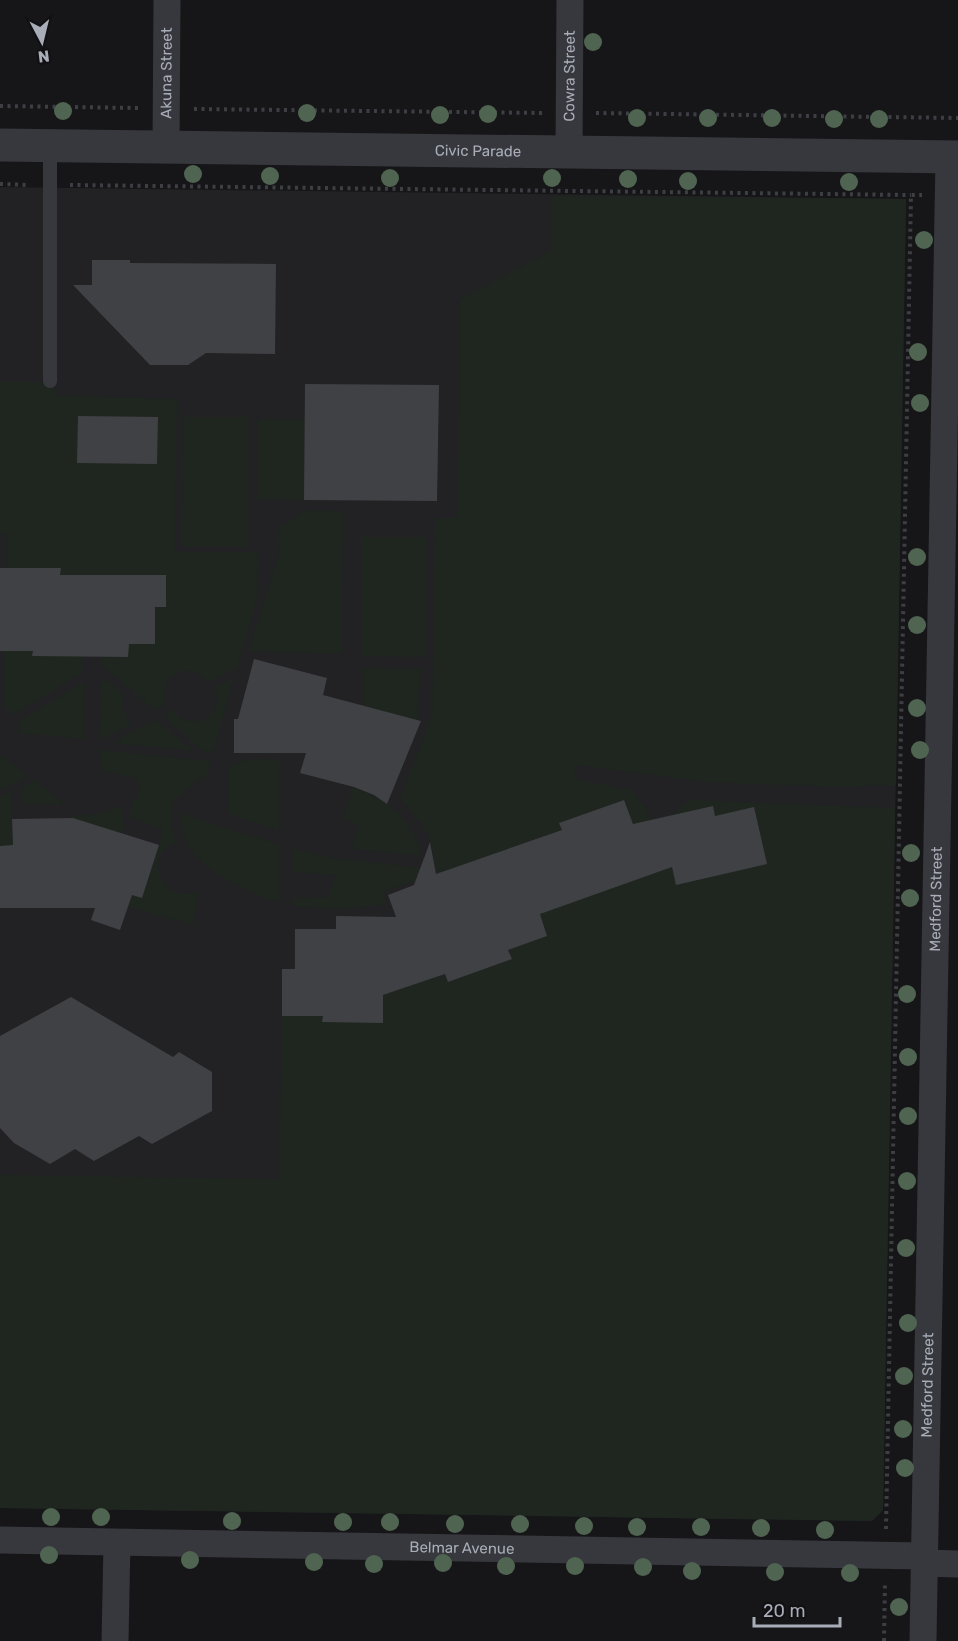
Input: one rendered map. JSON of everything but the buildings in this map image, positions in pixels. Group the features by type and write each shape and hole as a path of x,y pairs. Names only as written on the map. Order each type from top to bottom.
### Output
{"street":[{"name":"Akuna Street","path":"166,147 167,0"},
{"name":"Cowra Street","path":"569,152 570,0"},
{"name":"Civic Parade","path":"0,145 954,157"},
{"name":"Medford Street","path":"923,1641 950,569 949,196 954,157"},
{"name":"Belmar Avenue","path":"0,1540 885,1555 924,1555 958,1548"},
{"path":"115,1641 117,1543"},
{"name":"Belmar Avenue","path":"924,1555 958,1564"}],"lane":[{"path":"50,145 50,381"}],"path":[{"path":"0,106 958,118"},
{"path":"0,184 949,196"},
{"path":"884,1641 911,195"}],"shaded area":[{"path":"0,187 906,199 883,1510 872,1521 0,1508"},
{"path":"552,196 906,199 896,785 839,787 705,782 576,765 575,779 632,790 652,820 671,816 689,800 895,808 883,1510 872,1521 0,1508 0,1175 279,1179 282,1016 323,1016 322,1022 383,995 445,974 448,982 511,959 508,950 547,936 540,914 638,838 624,800 560,823 562,830 432,876 434,864 431,844 418,820 400,799 432,716 435,518 458,518 460,299 551,251"},
{"path":"0,382 54,382 55,395 177,399 175,552 258,552 257,600 237,667 209,682 193,672 174,674 166,684 166,704 155,710 101,665 101,657 128,657 125,644 155,644 155,607 166,607 166,576 60,575 60,568 19,568 6,579 7,535 0,534"},
{"path":"183,417 248,417 248,546 182,546"},
{"path":"258,419 305,420 304,500 257,499"},
{"path":"306,510 343,511 341,654 249,651 279,553 278,528"},
{"path":"361,537 426,537 426,657 361,656"},
{"path":"81,649 83,672 14,715 3,707 4,651 33,651 33,656 68,656"},
{"path":"364,668 420,669 417,720 364,706"},
{"path":"233,679 214,751 204,752 163,716 172,711 189,721 203,720 214,711 216,706 216,687"},
{"path":"101,681 108,681 124,694 122,710 131,724 100,740"},
{"path":"84,682 83,739 20,733 18,722"},
{"path":"155,720 194,751 112,743"},
{"path":"100,750 211,761 207,777 198,779 173,802 172,828 176,842 162,852 158,863 163,881 172,890 183,894 197,893 194,925 128,907 132,895 142,898 162,829 130,817 131,803 137,799 140,791 137,778 101,771"},
{"path":"3,757 29,777 0,790 0,758"},
{"path":"255,759 280,760 279,831 227,813 228,768 234,763"},
{"path":"35,781 65,805 21,803 22,787"},
{"path":"353,787 376,798 396,812 412,832 421,856 351,849 359,825 343,819"},
{"path":"12,791 13,851 0,846 0,797"},
{"path":"122,805 124,828 121,833 72,821 72,816 103,813"},
{"path":"179,813 280,845 279,903 252,892 211,870 190,849 184,836"},
{"path":"293,849 334,858 421,868 415,881 384,891 386,905 335,909 292,906 292,900 308,897 328,898 336,876 292,871"}]}
